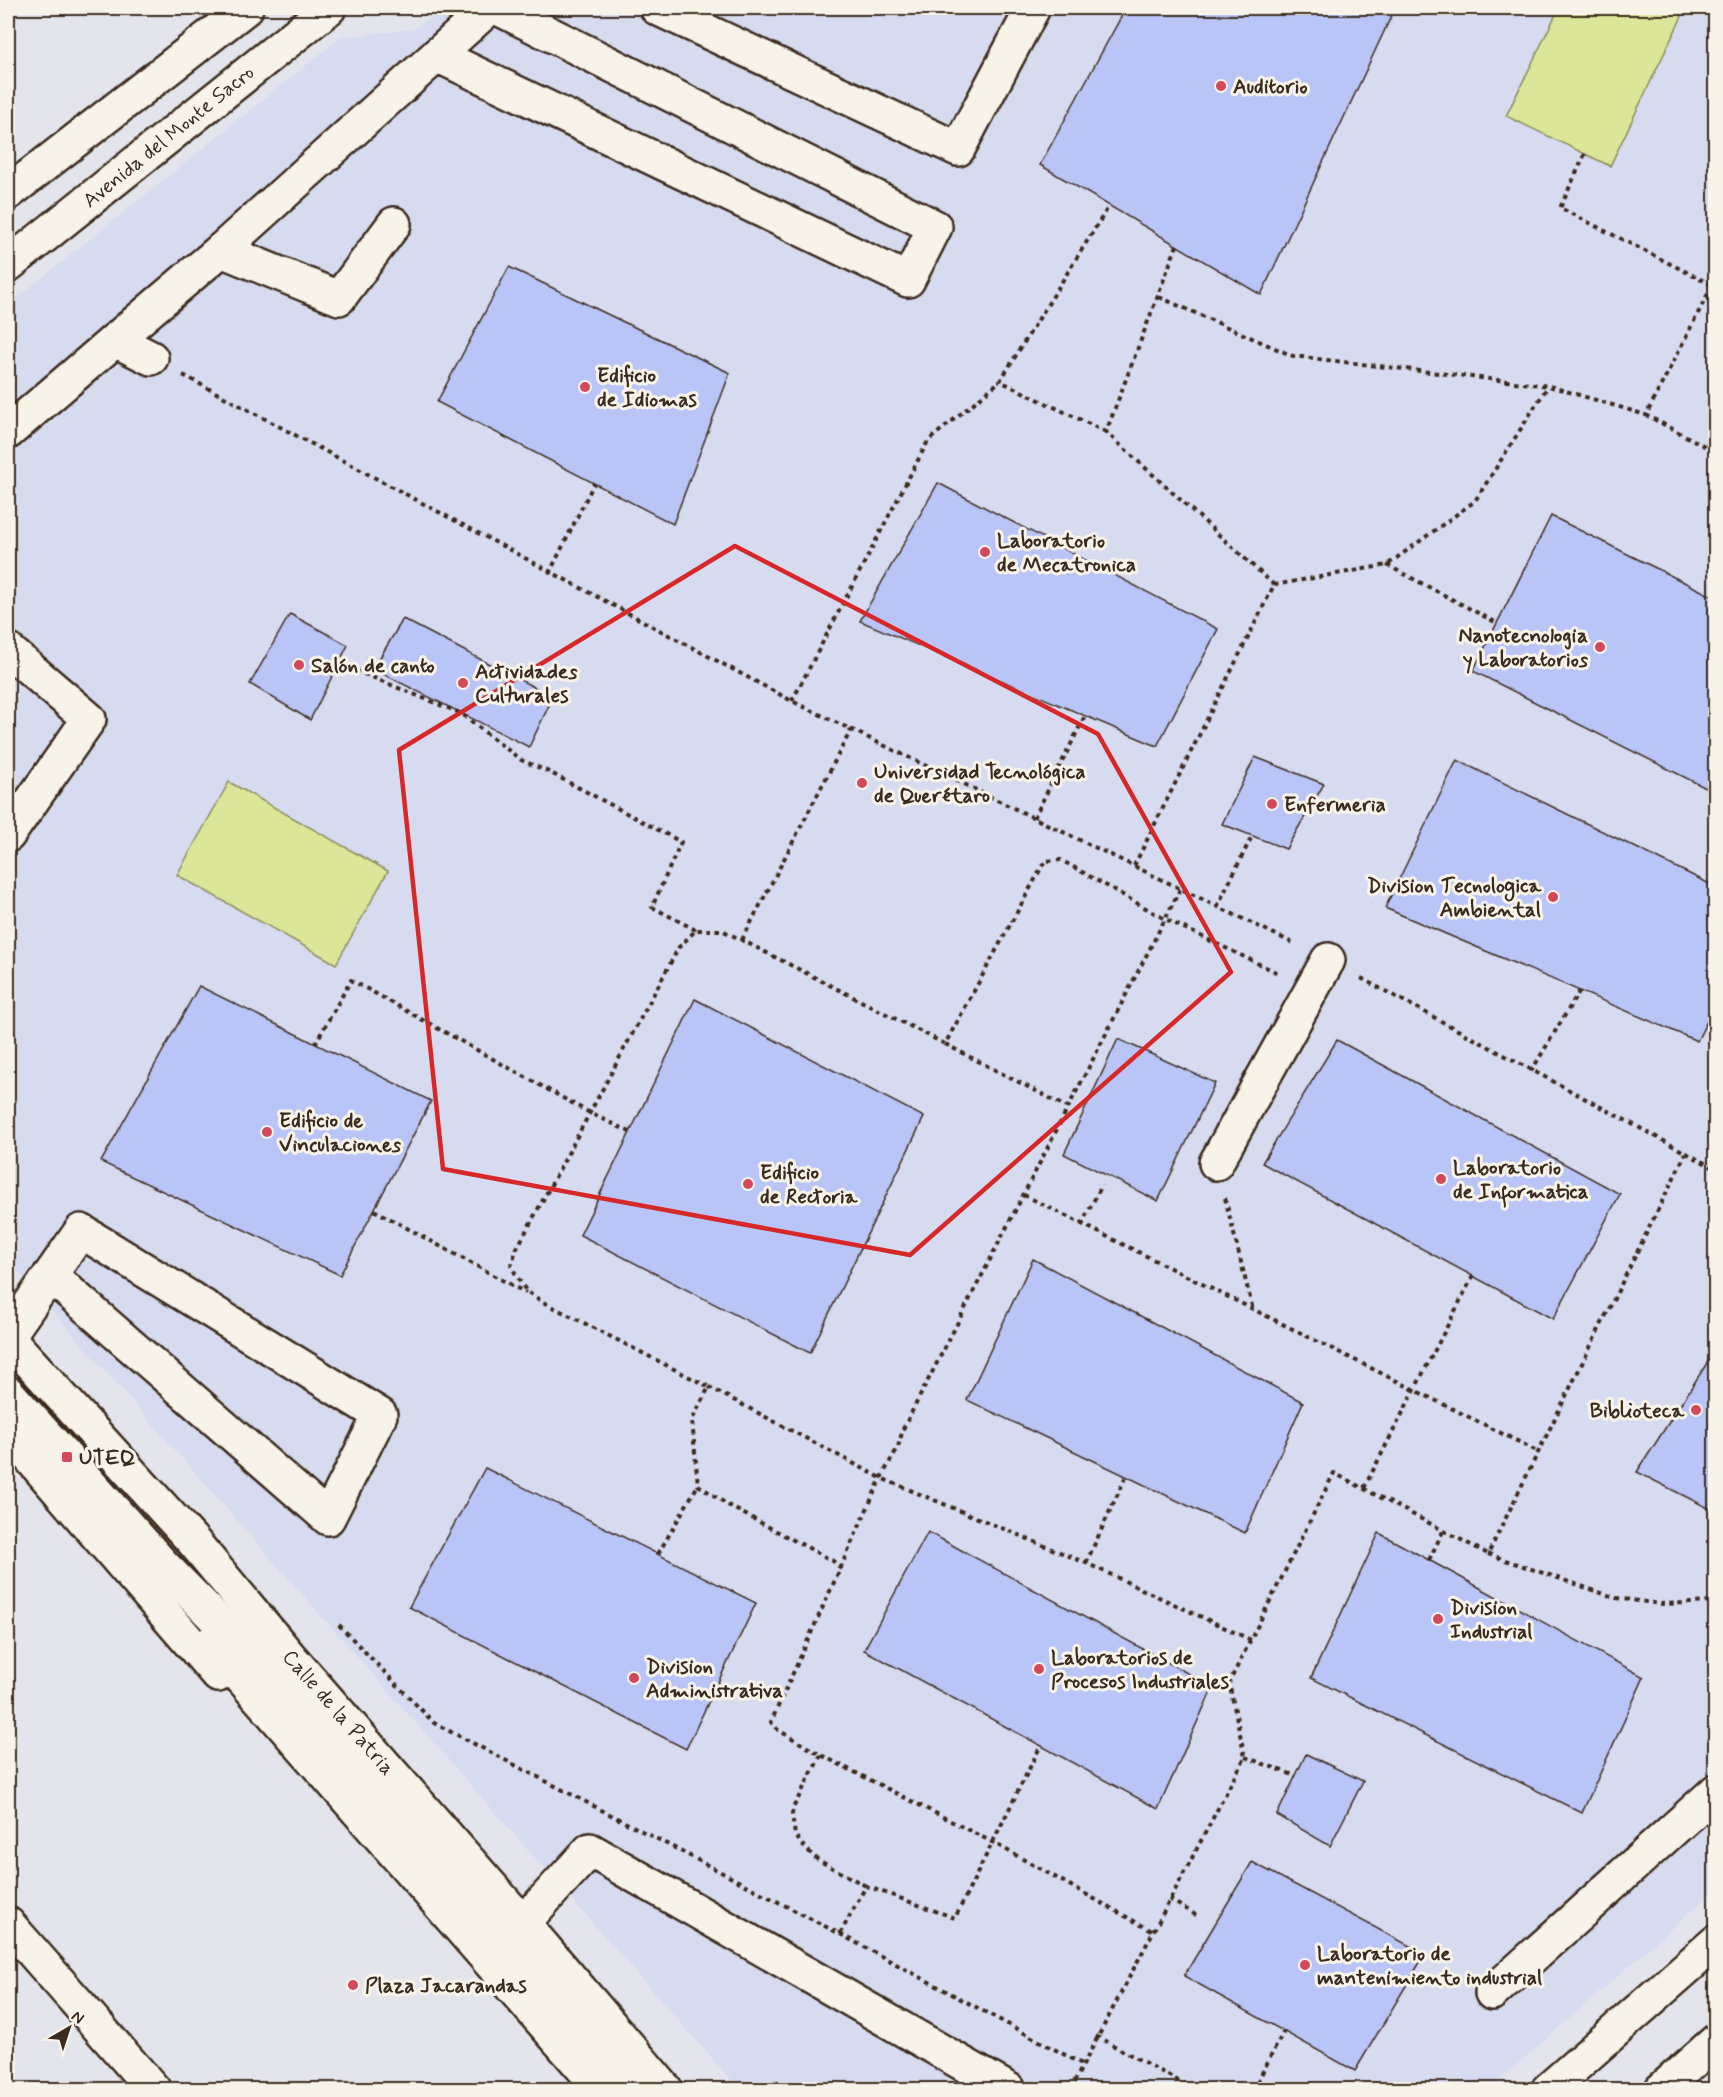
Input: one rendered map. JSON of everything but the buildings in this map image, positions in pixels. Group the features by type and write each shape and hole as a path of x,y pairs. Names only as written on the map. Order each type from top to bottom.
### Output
{"street":[{"path":"8,193 246,8"},
{"name":"Avenida del Monte Sacro","path":"8,265 329,8"},
{"path":"8,432 221,250 489,8"},
{"path":"437,55 908,280 935,227 498,8"},
{"path":"657,8 957,149 1033,8"},
{"path":"221,250 339,298 394,224"},
{"path":"115,340 151,357"},
{"path":"8,650 89,719 8,835"},
{"path":"1216,1163 1328,960"},
{"path":"8,1337 50,1275 81,1231 380,1415 328,1518 50,1275"},
{"name":"Calle de la Patria","path":"8,1337 192,1540 290,1657 666,2090"},
{"path":"8,1393 164,1566 314,1719 634,2090"},
{"path":"8,1417 152,1576 602,2090"},
{"path":"8,1432 580,2090"},
{"path":"1492,1994 1716,1791"},
{"path":"523,1923 590,1850 1009,2090"},
{"path":"11,1936 154,2090"},
{"path":"1548,2090 1716,1942"},
{"path":"1661,2090 1716,2041"}],"path":[{"path":"1585,154 1560,208 1712,285"},
{"path":"792,701 928,441 1000,381 1109,206"},
{"path":"1106,432 1177,245"},
{"path":"1646,415 1716,278"},
{"path":"1159,297 1293,356 1549,386 1646,415 1716,452"},
{"path":"151,357 792,701 1298,945"},
{"path":"1000,381 1106,432 1274,585"},
{"path":"1274,585 1387,565 1475,501 1549,386"},
{"path":"550,572 594,483"},
{"path":"1387,565 1497,623"},
{"path":"1134,866 1274,585"},
{"path":"347,667 460,713 521,760 549,772 681,842 652,907 696,930 722,930 1069,1107"},
{"path":"1034,818 1085,716"},
{"path":"742,940 851,730"},
{"path":"1216,907 1252,836"},
{"path":"945,1044 1045,861 1061,860 1165,919 1279,974 1284,980"},
{"path":"1152,1931 992,1842 821,1755 777,1730 771,1722 881,1478 898,1447 903,1429 1180,889"},
{"path":"543,1302 526,1291 511,1266 516,1250 679,947 696,930"},
{"path":"1359,976 1716,1169"},
{"path":"315,1044 351,980 590,1113 630,1132"},
{"path":"1532,1070 1580,990"},
{"path":"1488,1554 1686,1153"},
{"path":"1081,1225 1102,1185"},
{"path":"1024,1195 1539,1452"},
{"path":"374,1210 543,1302 881,1478 1086,1563 1251,1640"},
{"path":"1364,1488 1473,1276"},
{"path":"658,1554 698,1485 692,1420 709,1387"},
{"path":"1070,2090 1096,2036 1245,1757 1229,1683 1334,1473 1488,1554 1616,1598 1661,1604 1716,1602"},
{"path":"1086,1563 1126,1476"},
{"path":"698,1485 732,1507 833,1561 841,1569"},
{"path":"1429,1560 1444,1529"},
{"path":"339,1625 434,1723 840,1934 1082,2064"},
{"path":"821,1755 792,1814 795,1835 803,1846 818,1860 866,1886 955,1918 1041,1745"},
{"path":"1245,1757 1296,1776"},
{"path":"840,1934 866,1886"},
{"path":"1169,1899 1199,1917"},
{"path":"1253,2090 1284,2031"},
{"path":"1096,2036 1195,2090"}],"highlighted area":[{"path":"735,546 1098,734 1231,972 910,1255 443,1169 399,750"}],"shaded area":[{"name":"Universidad Tecnológica de Querétaro","path":"442,8 1715,8 1715,1890 1490,2089 739,2089 8,1261 8,305 341,37 414,29"}],"green space":[{"path":"1559,8 1686,8 1610,166 1506,116"},
{"path":"229,782 388,871 336,964 177,875"}],"place":[{"name":"Auditorio","path":"1221,86"},
{"name":"Edificio de Idiomas","path":"585,387"},
{"name":"Laboratorio de Mecatronica","path":"985,552"},
{"name":"Nanotecnologia y Laboratorios","path":"1600,647"},
{"name":"Salón de canto","path":"299,665"},
{"name":"Actividades Culturales","path":"463,683"},
{"name":"Universidad Tecnológica de Querétaro","path":"862,783"},
{"name":"Enfermeria","path":"1272,804"},
{"name":"Division Tecnologica Ambiental","path":"1553,897"},
{"name":"Edificio de Vinculaciones","path":"267,1132"},
{"name":"Laboratorio de Informatica","path":"1441,1179"},
{"name":"Edificio de Rectoria","path":"748,1184"},
{"name":"Biblioteca","path":"1696,1410"},
{"name":"UTEQ","path":"67,1457"},
{"name":"Division Industrial","path":"1438,1619"},
{"name":"Laboratorios de Procesos Industriales","path":"1039,1669"},
{"name":"Division Administrativa","path":"634,1678"},
{"name":"Laboratorio de mantenimiento industrial","path":"1305,1965"},
{"name":"Plaza Jacarandas","path":"353,1985"}]}
